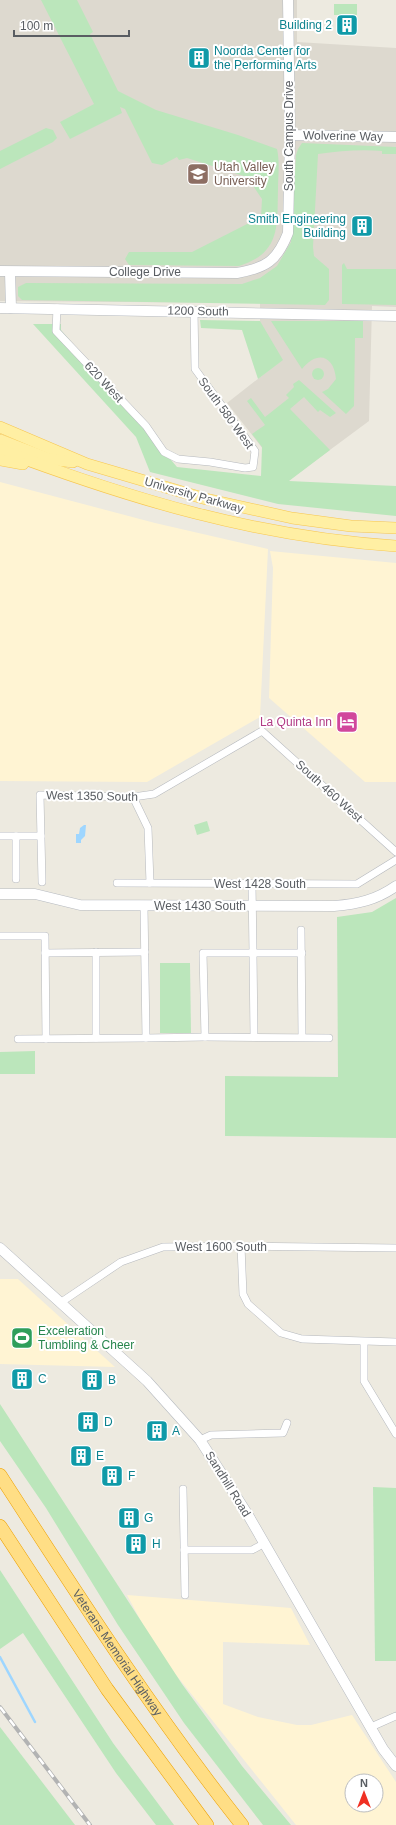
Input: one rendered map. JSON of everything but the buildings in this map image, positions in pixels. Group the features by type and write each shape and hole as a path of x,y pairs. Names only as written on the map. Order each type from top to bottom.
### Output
{"highway":[{"name":"Veterans Memorial Highway","path":"0,1475 115,1651 187,1752 242,1825"},
{"path":"0,1526 107,1689 207,1825"}],"main road":[{"name":"University Parkway","path":"0,426 87,464 206,499 260,512 320,522 396,528"},
{"path":"0,440 49,459 87,464"},
{"name":"University Parkway","path":"0,450 44,467 136,497 222,521 304,536 396,546"},
{"path":"0,460 44,467"}],"street":[{"name":"South Campus Drive","path":"282,248 288,233 290,135 288,0"},
{"name":"Wolverine Way","path":"290,135 396,137"},
{"name":"College Drive","path":"5,272 237,273 257,270 272,260 282,248"},
{"path":"5,272 11,308"},
{"name":"1200 South","path":"0,308 194,310 396,316"},
{"name":"620 West","path":"57,308 56,331 146,426 164,452 178,459 210,462"},
{"name":"South 580 West","path":"194,310 195,369 255,451 253,467 245,468 210,462"},
{"name":"West 1350 South","path":"41,836 40,795 133,797 154,794 262,731"},
{"name":"South 460 West","path":"262,731 396,852"},
{"path":"133,797 148,828 150,883"},
{"path":"0,836 41,836 42,882"},
{"path":"16,836 16,879"},
{"name":"West 1428 South","path":"118,883 357,884 396,860"},
{"path":"252,884 254,1037"},
{"name":"West 1430 South","path":"0,894 36,894 80,906 334,906 356,904 382,896 396,886"},
{"path":"144,906 146,1038"},
{"path":"301,930 302,1038"},
{"path":"0,936 45,936 46,1039"},
{"path":"96,952 96,1038"},
{"path":"45,953 145,952"},
{"path":"205,1037 204,953 302,953"},
{"path":"18,1039 205,1037 329,1038"},
{"path":"241,1246 243,1294 248,1304 281,1334 302,1339 396,1342"},
{"name":"West 1600 South","path":"60,1303 121,1262 163,1247 241,1246 396,1248"},
{"name":"Sandhill Road","path":"0,1248 147,1381 200,1440 265,1543 371,1727 396,1766"},
{"path":"364,1342 364,1382 396,1434"},
{"path":"200,1440 211,1435 282,1433 287,1423"},
{"path":"183,1489 185,1595"},
{"path":"184,1550 252,1550 265,1543"},
{"path":"371,1727 396,1716"}],"shaded area":[{"name":"Utah Valley University","path":"0,0 297,0 297,42 396,48 396,307 372,306 369,421 288,481 227,403 282,360 260,323 260,303 0,301"},
{"path":"0,482 155,523 268,549 260,717 147,782 0,781"},
{"path":"270,551 396,563 396,782 365,782 269,698 273,568"},
{"path":"0,1279 18,1279 115,1367 0,1364"},
{"path":"127,1595 291,1608 310,1645 223,1642 223,1704 258,1717 297,1725 311,1725 352,1715 396,1782 396,1825 296,1825 157,1651"}],"green space":[{"path":"41,0 77,0 93,32 90,34 118,91 156,110 238,135 277,149 279,169 276,226 270,246 263,254 239,266 129,265 125,259 129,252 192,252 261,217 262,199 247,177 187,158 179,160 177,157 162,165 152,163 125,109 120,107 122,113 70,139 60,122 94,104"},
{"path":"334,4 357,4 357,15 334,15"},
{"path":"46,128 53,130 57,138 53,142 0,169 0,151"},
{"path":"302,143 396,147 396,154 382,154 382,151 366,150 318,154 313,247 314,256 329,269 329,300 325,305 22,300 18,296 18,287 26,283 242,284 260,278 277,266 291,242 296,155"},
{"path":"344,263 347,269 396,269 396,305 342,304 342,265"},
{"path":"200,320 260,321 283,360 258,379 242,330 201,328"},
{"path":"271,321 363,321 363,338 355,338 354,406 346,414 322,392 328,389 336,379 335,371 328,360 319,357 313,359 302,369"},
{"path":"33,324 61,324 61,330 177,467 261,476 262,447 252,434 265,425 247,401 251,398 265,417 289,398 286,395 294,387 293,384 299,380 336,413 330,417 320,410 318,412 304,397 290,409 330,450 289,481 396,486 396,516 278,504 150,472 136,437"},
{"path":"318,368 322,370 324,374 322,378 318,380 314,378 312,374 314,370"},
{"path":"207,821 210,831 197,835 194,825"},
{"path":"396,898 396,1138 225,1136 225,1076 338,1077 337,917 372,912"},
{"path":"160,963 190,963 191,1033 160,1033"},
{"path":"35,1051 35,1074 0,1074 0,1052"},
{"path":"0,1404 182,1684 242,1766 291,1825 263,1825 184,1723 118,1625 46,1508 0,1441"},
{"path":"373,1487 396,1488 396,1661 375,1661"},
{"path":"0,1570 113,1743 174,1825 156,1825 116,1773 23,1633 0,1649"},
{"path":"0,1727 75,1825 0,1825"}],"water":[{"path":"86,825 85,836 81,840 81,843 76,843 76,834 79,834 80,828"}],"waterway":[{"path":"0,1657 35,1722"}],"railway":[{"path":"0,1707 90,1825"}],"place":[{"name":"Building 2","path":"347,25"},
{"name":"Noorda Center for the Performing Arts","path":"199,58"},
{"name":"Utah Valley University","path":"198,174"},
{"name":"Smith Engineering Building","path":"362,226"},
{"name":"La Quinta Inn","path":"347,722"},
{"name":"Exceleration Tumbling & Cheer","path":"22,1338"},
{"name":"C","path":"22,1379"},
{"name":"B","path":"92,1380"},
{"name":"D","path":"88,1422"},
{"name":"A","path":"157,1431"},
{"name":"E","path":"81,1456"},
{"name":"F","path":"112,1476"},
{"name":"G","path":"129,1518"},
{"name":"H","path":"136,1544"}]}
